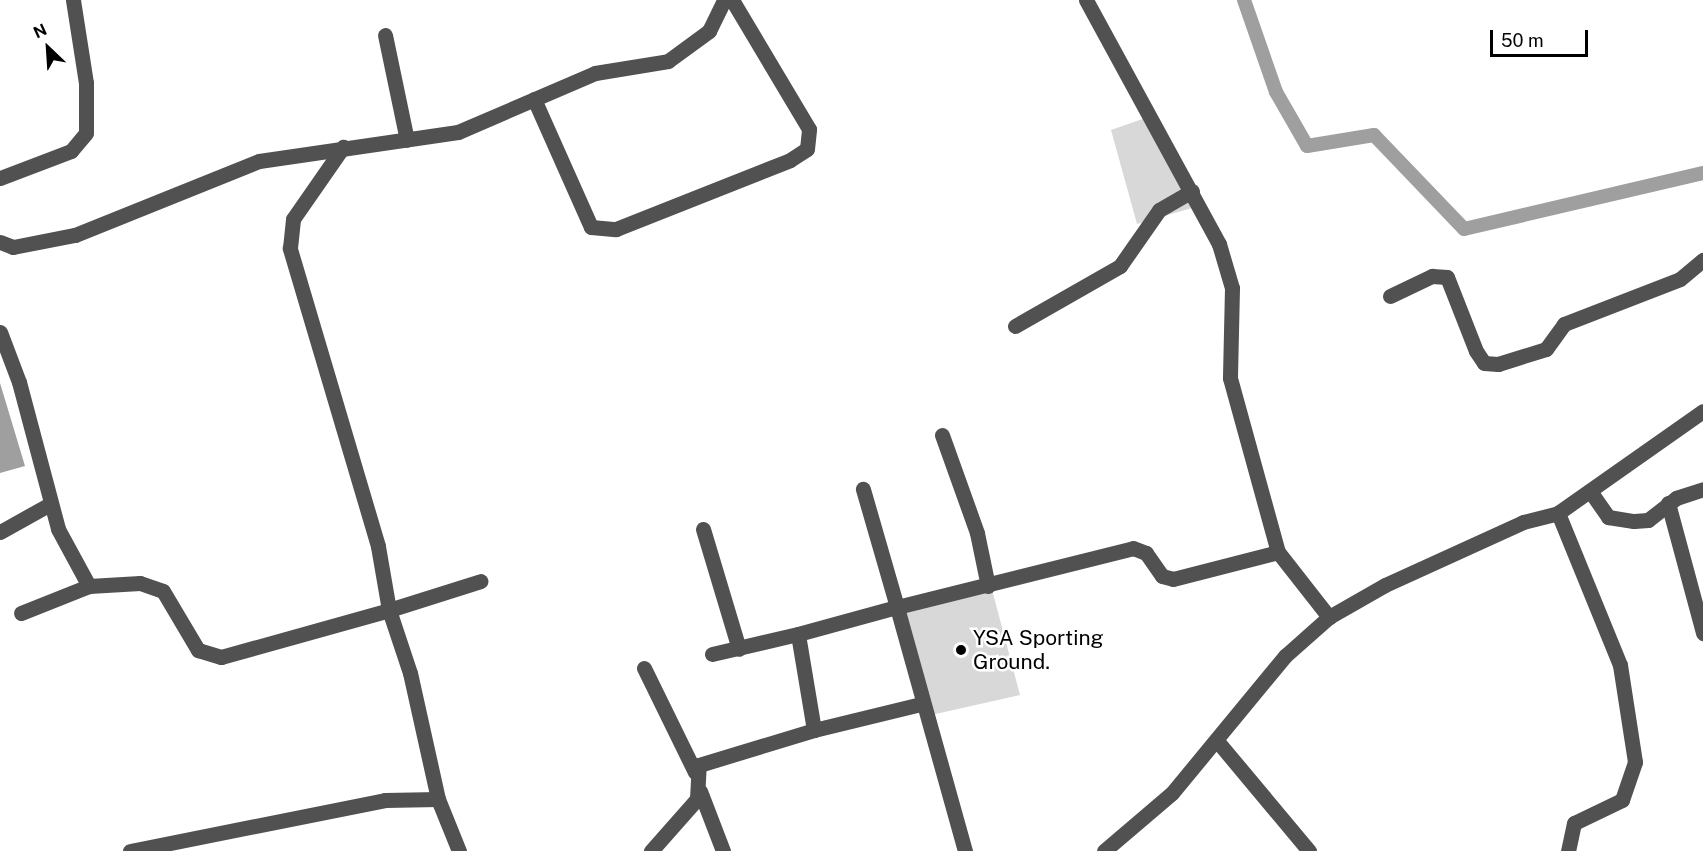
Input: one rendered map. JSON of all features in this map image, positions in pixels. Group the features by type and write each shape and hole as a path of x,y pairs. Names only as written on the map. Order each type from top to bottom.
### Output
{"street":[{"path":"0,178 71,150 86,133 86,83 73,0"},
{"path":"1,246 75,235 244,165 343,147 458,132 595,73 668,61 709,31 724,0"},
{"path":"534,99 591,227 616,229 790,160 807,149 809,129 732,0"},
{"path":"1086,0 1192,191 1230,277 1230,378 1278,552 1329,617"},
{"path":"385,36 407,140"},
{"path":"343,147 297,212 290,248 395,608 438,799 459,851"},
{"path":"1015,326 1120,266 1160,210 1192,191"},
{"path":"1390,296 1431,276 1447,277 1476,351 1484,363 1498,364 1546,349 1564,324 1680,279 1703,260"},
{"path":"0,332 19,382 50,504 89,586"},
{"path":"1104,851 1172,793 1218,742 1285,656 1329,617 1385,585 1523,522 1558,513 1702,414"},
{"path":"942,435 977,532 988,586"},
{"path":"863,489 897,607 921,704 965,851"},
{"path":"1590,491 1616,519 1648,520 1668,503 1703,489"},
{"path":"1668,503 1703,633"},
{"path":"0,532 50,504"},
{"path":"1558,513 1620,665 1635,762 1622,800 1574,823 1568,851"},
{"path":"703,529 739,649"},
{"path":"712,654 1133,548 1146,553 1162,576 1173,579 1278,552"},
{"path":"21,613 89,586 156,587 168,597 198,650 217,657 428,600 481,581"},
{"path":"798,634 814,730"},
{"path":"644,668 696,772 700,791 723,851"},
{"path":"696,772 704,762 814,730 921,704"},
{"path":"1218,742 1309,851"},
{"path":"651,851 679,824 700,791"},
{"path":"130,851 385,800 438,799"}],"shaded area":[{"path":"1151,116 1202,205 1137,224 1111,130"},
{"path":"0,383 25,466 0,473"},
{"name":"YSA Sporting Ground.","path":"991,586 1020,695 931,715 903,605"}],"waterway":[{"path":"1244,0 1276,92 1307,146 1374,135 1464,229 1703,173"}],"place":[{"name":"YSA Sporting Ground.","path":"961,650"}]}
